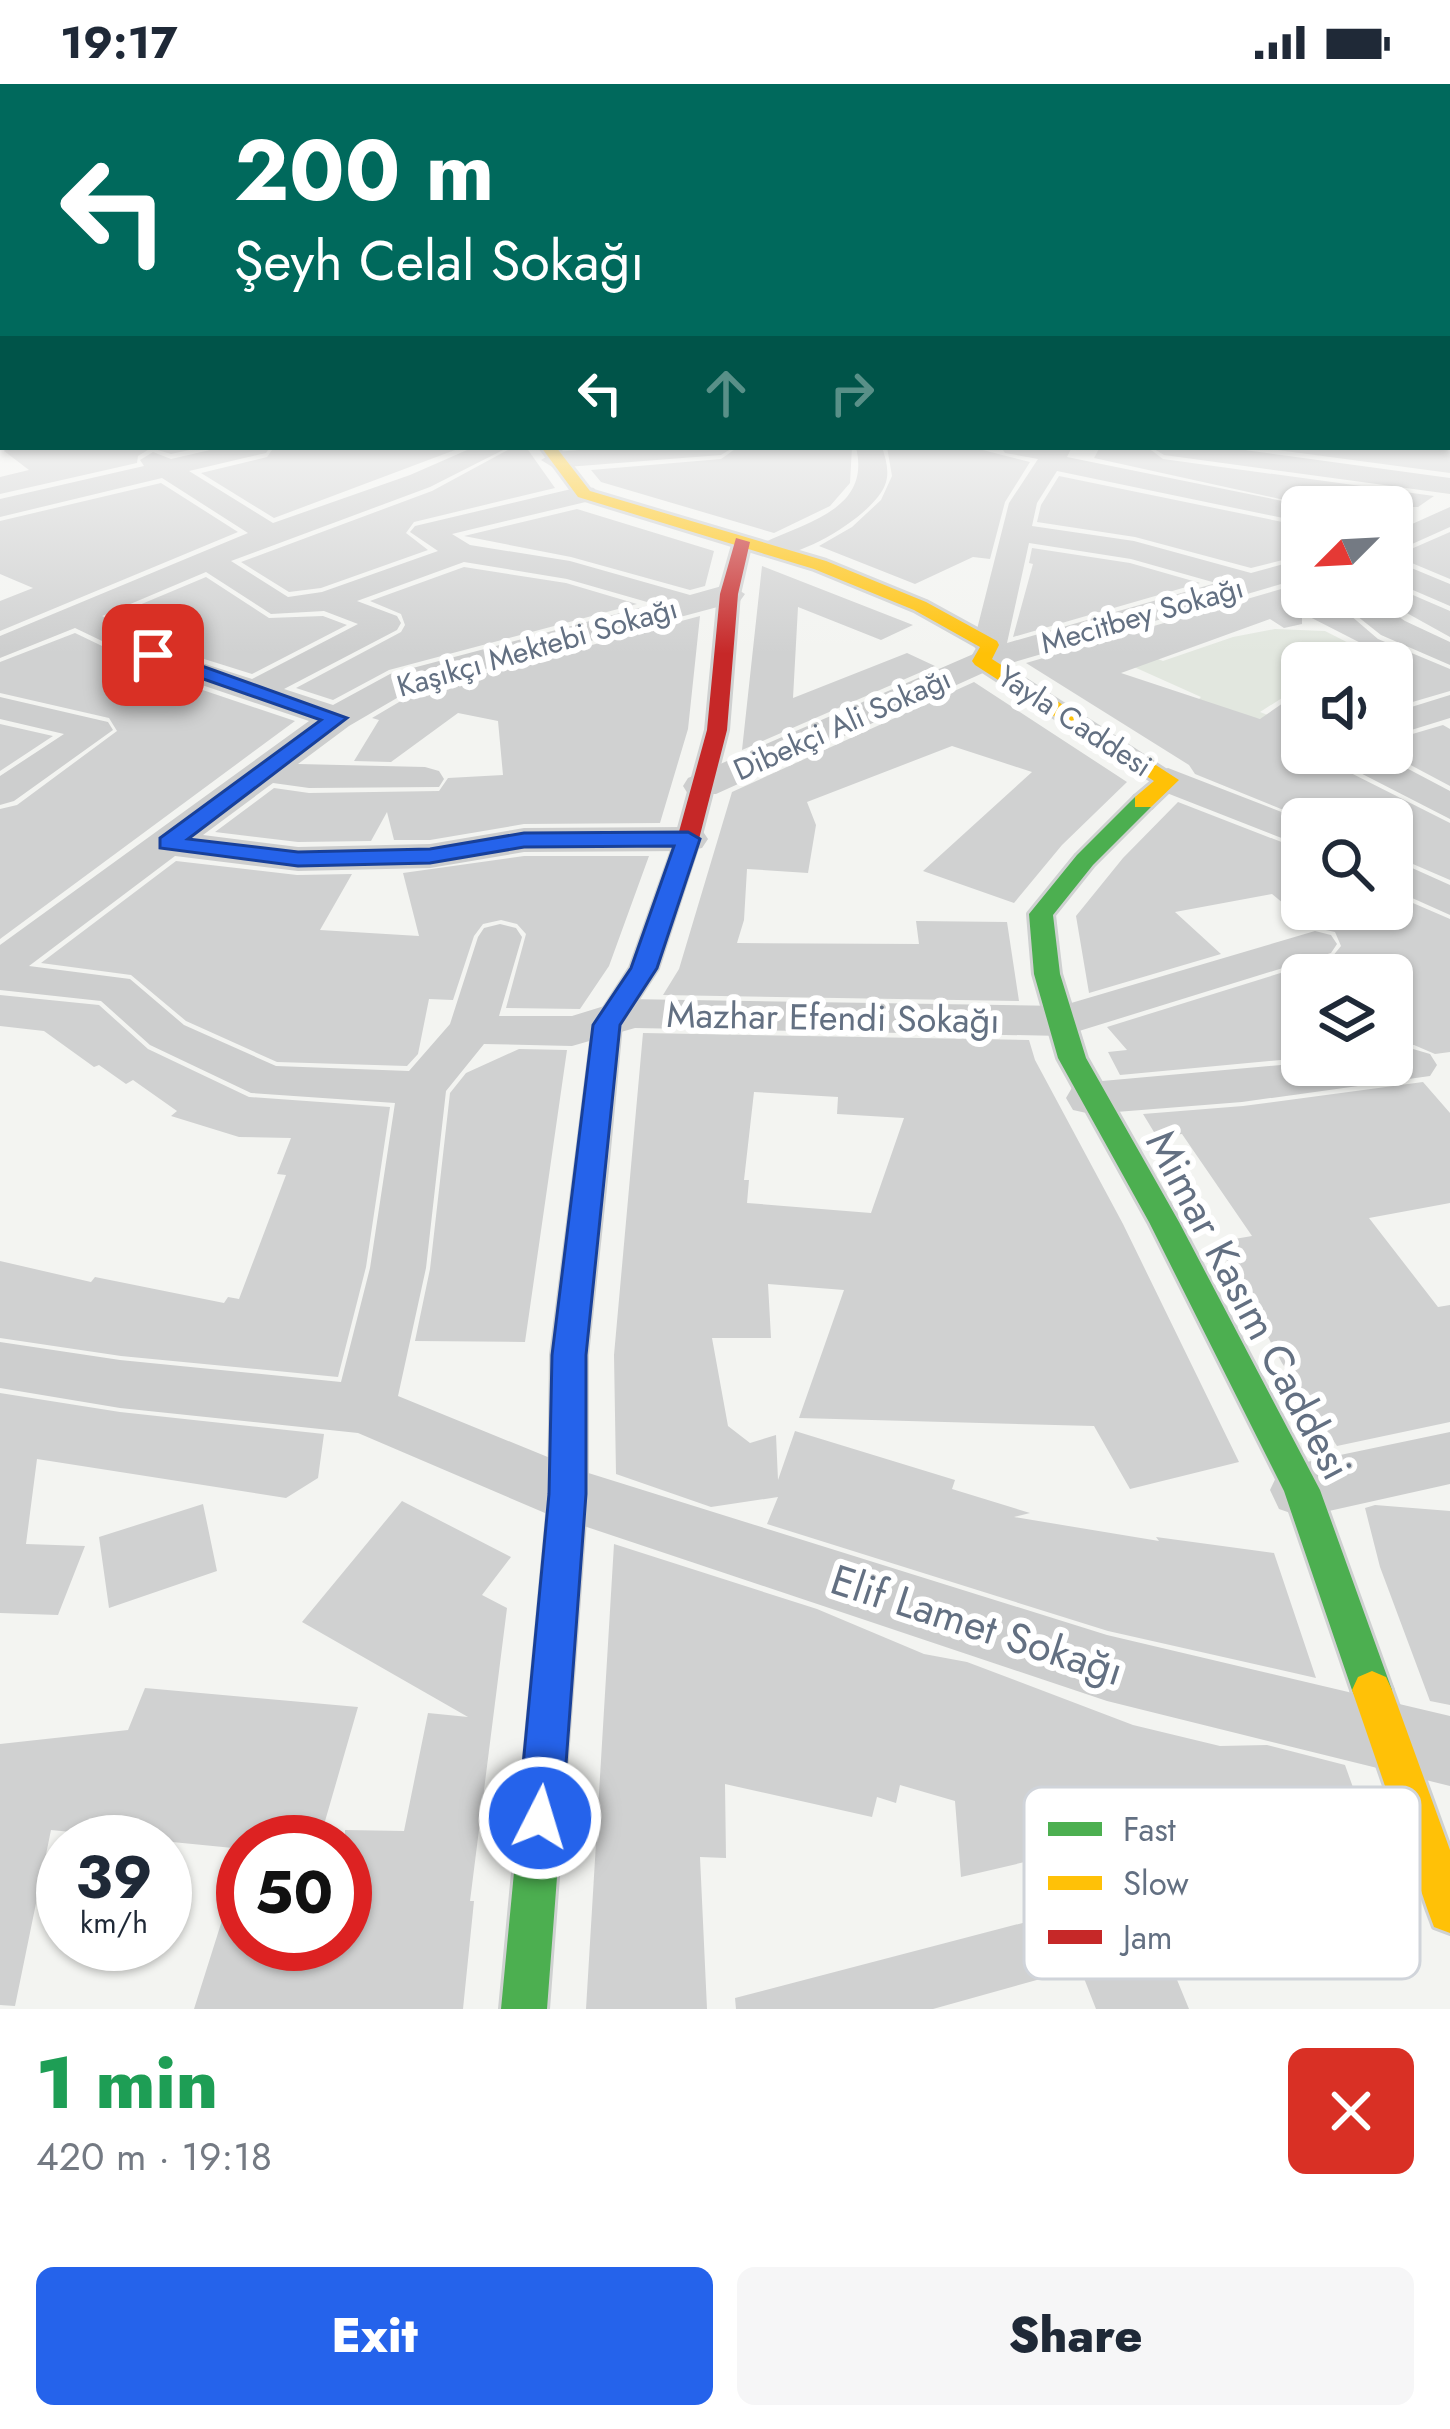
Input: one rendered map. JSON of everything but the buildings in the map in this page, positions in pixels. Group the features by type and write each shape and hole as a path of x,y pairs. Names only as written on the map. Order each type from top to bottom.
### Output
{"street":[{"path":"0,508 141,474"},
{"path":"174,474 270,534"},
{"path":"0,648 270,534 436,474"},
{"path":"567,474 584,494 425,532 462,553 570,570 685,603"},
{"path":"774,549 843,514 871,487 873,474"},
{"path":"986,653 1023,503 1043,474"},
{"path":"1139,474 1281,508"},
{"path":"1361,474 1450,486"},
{"name":"Yayla Caddesi","path":"584,494 774,549 920,606 1168,780 1281,826"},
{"path":"1017,532 1134,550 1251,583"},
{"path":"1415,539 1450,596"},
{"path":"524,2009 568,1494 569,1355 607,1025 644,968 688,839 717,730 729,594 742,542"},
{"path":"208,560 282,607 326,601 462,553"},
{"name":"Meсitbey Sokağı","path":"986,653 1281,574"},
{"name":"Kaşıkçı Mektebi Sokağı","path":"0,966 336,718 402,681 729,594"},
{"path":"251,693 385,623 326,601"},
{"path":"77,616 119,640 251,693 336,718"},
{"path":"1379,618 1450,655"},
{"name":"Dibekçi Ali Sokağı","path":"702,786 986,653"},
{"path":"1413,718 1450,706"},
{"path":"0,708 95,730 0,793"},
{"path":"271,770 309,777 425,778"},
{"path":"1389,774 1450,807"},
{"name":"Mimar Kasım Caddesi","path":"1168,780 1078,864 1041,914 1047,974 1072,1058 1091,1098 1164,1222 1302,1490 1421,1744 1450,1911"},
{"path":"168,843 298,859 430,856 524,840 688,839"},
{"path":"1413,869 1450,856"},
{"path":"1413,882 1450,902"},
{"path":"365,1409 398,1268 422,1088 472,1028 500,937"},
{"name":"Mazhar Efendi Sokağı","path":"472,1028 528,1034 607,1025 627,1012 1063,1021 1315,944"},
{"path":"0,976 114,989 167,1035 268,1082 422,1088"},
{"path":"1091,1098 1281,1081"},
{"name":"Elif Lamet Sokağı","path":"0,1365 120,1384 365,1409 568,1494 1107,1668 1421,1744"},
{"path":"1302,1490 1450,1458"}],"shaded area":[{"path":"1275,629 1325,631 1347,642 1281,642 1281,699 1260,712 1281,722 1188,710 1201,697 1114,658 1127,647 1163,661 1233,637"}],"traffic: fast":[{"path":"1143,802 1085,860 1041,914 1047,974 1072,1058 1164,1222 1302,1490 1372,1690"},
{"path":"524,2009 568,1494 569,1355 592,1160"}],"traffic: slow":[{"path":"569,474 584,494 820,565 920,606 990,645 982,661 1168,780 1143,802"},
{"path":"1372,1690 1406,1787"},
{"path":"1420,1826 1450,1911"}],"traffic: jam":[{"path":"592,1160 607,1025 644,968 688,839 717,730 729,594 742,542"}],"route":[{"path":"153,655 251,693 336,718 168,843 298,859 430,856 524,840 688,839 644,968 607,1025 569,1355 568,1494 540,1818"}]}
